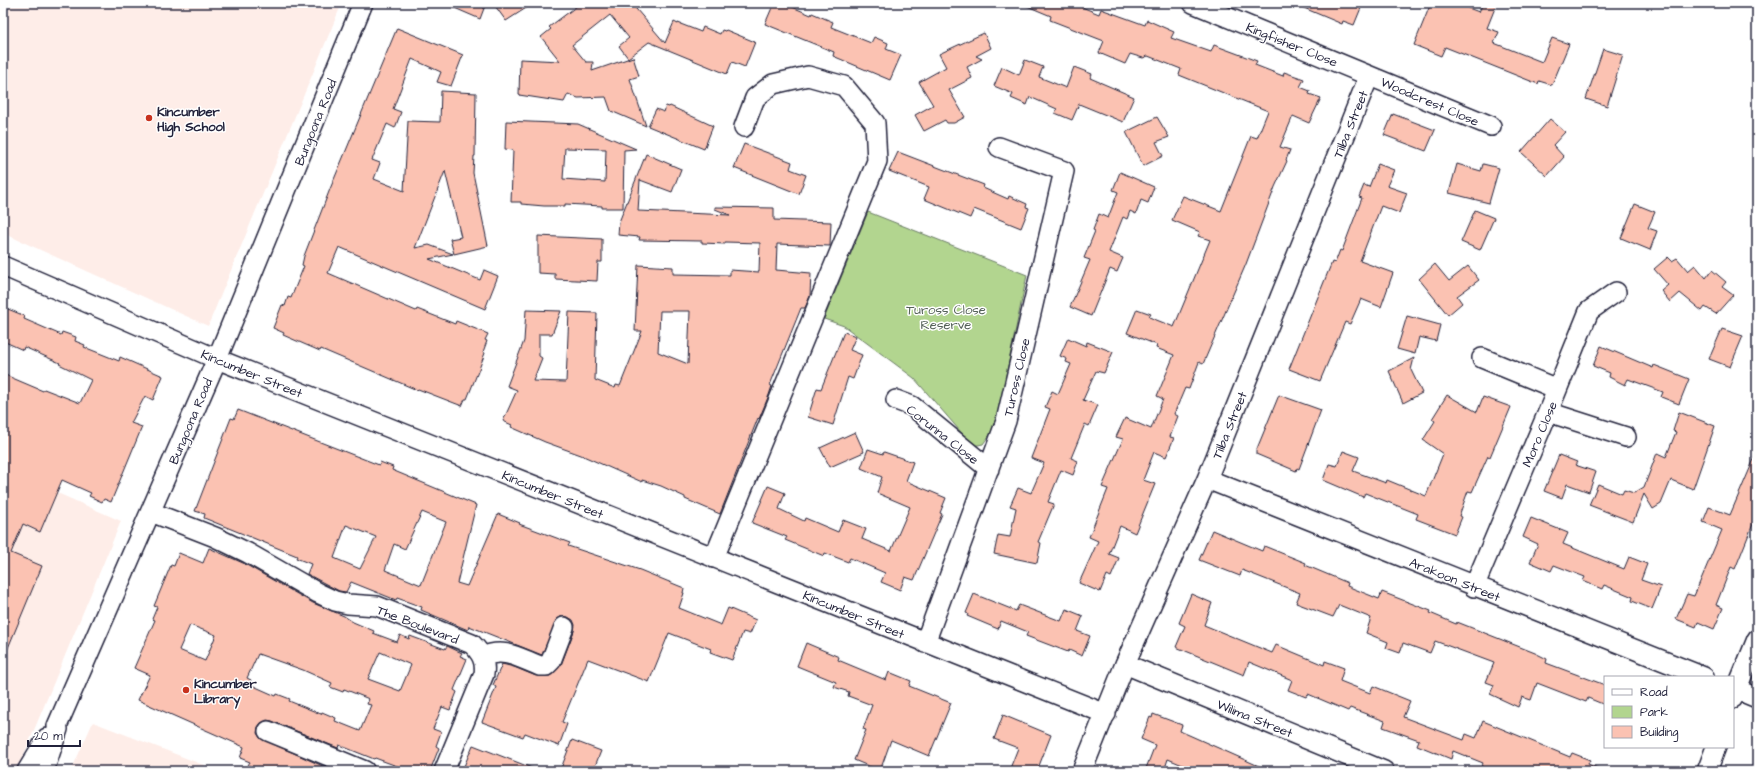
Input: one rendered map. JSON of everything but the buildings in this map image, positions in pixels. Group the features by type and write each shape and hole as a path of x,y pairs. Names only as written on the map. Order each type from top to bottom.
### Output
{"street":[{"name":"Bungoona Road","path":"44,771 58,726 217,359 363,3"},
{"name":"Kingfisher Close","path":"1193,3 1369,76"},
{"path":"714,558 877,161 875,123 844,86 808,76 773,84 755,98 744,127"},
{"name":"Woodcrest Close","path":"1369,76 1491,126"},
{"name":"Tilba Street","path":"1082,771 1125,664 1207,479 1369,76"},
{"name":"Tuross Close","path":"925,643 1006,421 1064,171 999,147"},
{"name":"Kincumber Street","path":"3,266 217,359 1106,714"},
{"name":"Moro Close","path":"1474,587 1548,412 1588,311 1616,292"},
{"path":"1482,358 1557,389"},
{"name":"Corunna Close","path":"896,400 912,406 989,469"},
{"path":"1548,412 1626,437"},
{"name":"Arakoon Street","path":"1207,479 1474,587 1701,676"},
{"name":"The Boulevard","path":"151,512 215,537 248,553 312,590 335,601 348,604 377,606 472,644 482,657"},
{"path":"444,771 484,674 485,666 482,657 492,652 503,652 540,666 546,666 551,661 564,627"},
{"path":"1757,638 1734,692 1757,698"},
{"name":"Wilima Street","path":"1125,664 1384,771"},
{"name":"Bungoona Road","path":"27,771 54,726 58,726"},
{"path":"268,731 365,771"},
{"path":"1707,771 1716,748"}],"shaded area":[{"name":"Kincumber High School","path":"3,3 342,3 208,326 3,233"},
{"path":"3,469 121,521 17,771 3,771"},
{"path":"93,722 219,771 71,771"}],"green space":[{"name":"Tuross Close Reserve","path":"868,212 1027,275 995,428 983,444 973,446 914,378 844,326 824,319"}],"place":[{"name":"Kincumber High School","path":"149,118"},
{"name":"Kincumber Library","path":"186,690"}]}
